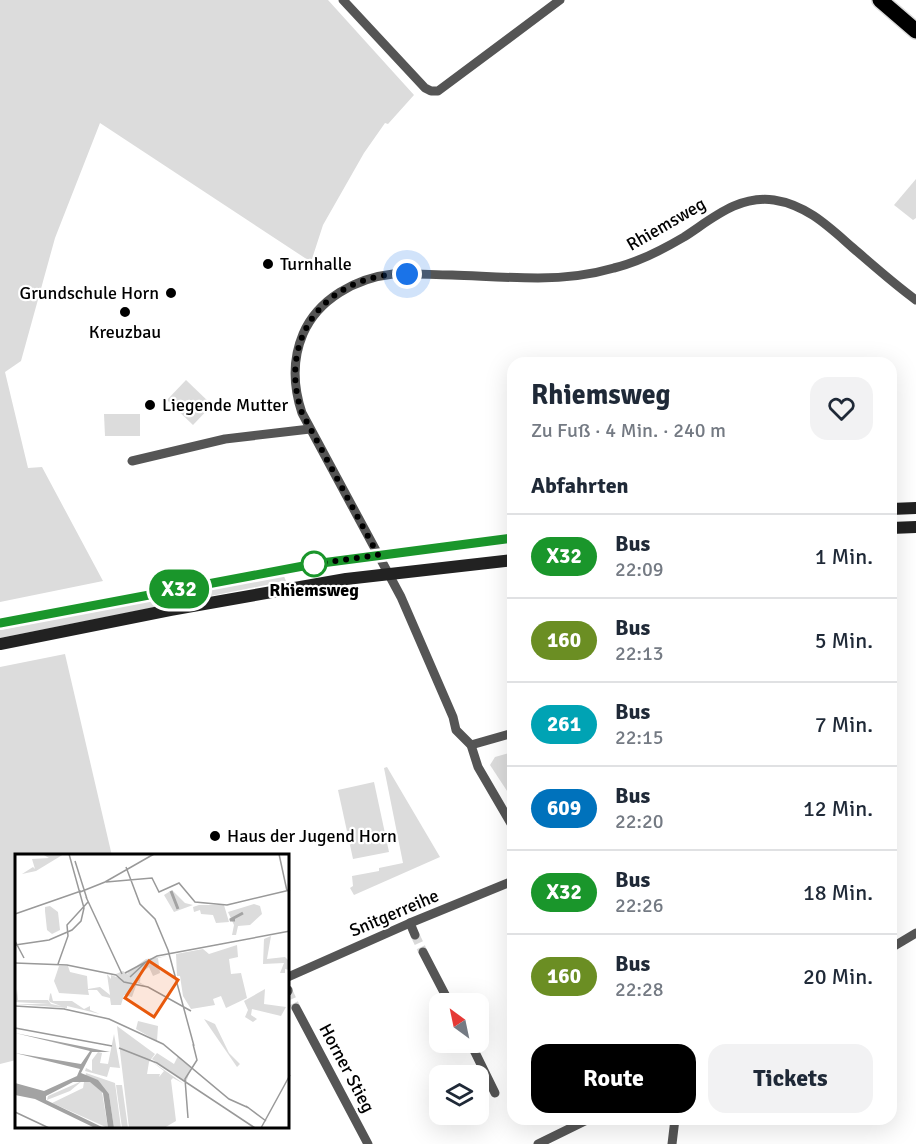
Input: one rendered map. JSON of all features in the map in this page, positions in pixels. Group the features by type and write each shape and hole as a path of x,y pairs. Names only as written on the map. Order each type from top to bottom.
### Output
{"main road":[{"path":"880,0 916,31"},
{"path":"897,509 916,508"},
{"path":"897,528 916,527"},
{"path":"0,623 314,564 507,539"},
{"path":"0,644 170,610 388,573 507,561"}],"street":[{"path":"343,0 431,92 438,91 560,0"},
{"name":"Rhiemsweg","path":"507,817 478,767 471,745 456,730 453,717 401,597 310,429 297,399 294,375 297,353 312,317 327,302 362,281 394,274 541,278 598,272 655,254 725,210 745,202 771,199 788,203 813,214 916,300"},
{"path":"132,461 225,439 310,429"},
{"path":"471,745 507,735"},
{"name":"Snitgerreihe","path":"290,976 507,883"},
{"path":"410,923 415,935"},
{"path":"897,944 916,933"},
{"path":"423,952 444,993"},
{"name":"Horner Stieg","path":"296,1008 368,1144"},
{"path":"475,1053 495,1093"},
{"path":"538,1144 577,1125"},
{"path":"672,1144 674,1125"}],"shaded area":[{"path":"0,0 328,0 414,95 388,124 385,123 364,153 323,225 311,262 100,123 55,238 21,361 5,372 28,468 42,467 103,581 0,602"},
{"path":"916,179 916,218 913,220 894,205"},
{"path":"186,380 212,405 193,425 167,400"},
{"path":"104,414 140,414 140,436 105,436"},
{"path":"283,574 286,581 0,638 0,630"},
{"path":"65,654 112,854 15,854 15,1060 0,1064 0,667"},
{"path":"507,754 507,791 490,765 495,757"},
{"path":"387,767 440,857 354,895 350,888 353,886 352,876 379,871 379,868 403,863 384,768"},
{"path":"374,782 389,852 353,859 338,790"}],"tunnel":[{"path":"415,935 423,952"},
{"path":"290,995 296,1008"}],"bus line":[{"name":"X32","path":"0,623 314,564 507,539"}],"place":[{"name":"Turnhalle","path":"268,264"},
{"name":"Grundschule Horn","path":"171,293"},
{"name":"Kreuzbau","path":"125,312"},
{"name":"Liegende Mutter","path":"150,405"},
{"name":"Rhiemsweg","path":"314,564"},
{"name":"Haus der Jugend Horn","path":"215,836"}],"route":[{"path":"314,564 378,555 302,413 297,399 294,375 301,339 312,317 337,294 362,281 394,274 407,274"}]}
